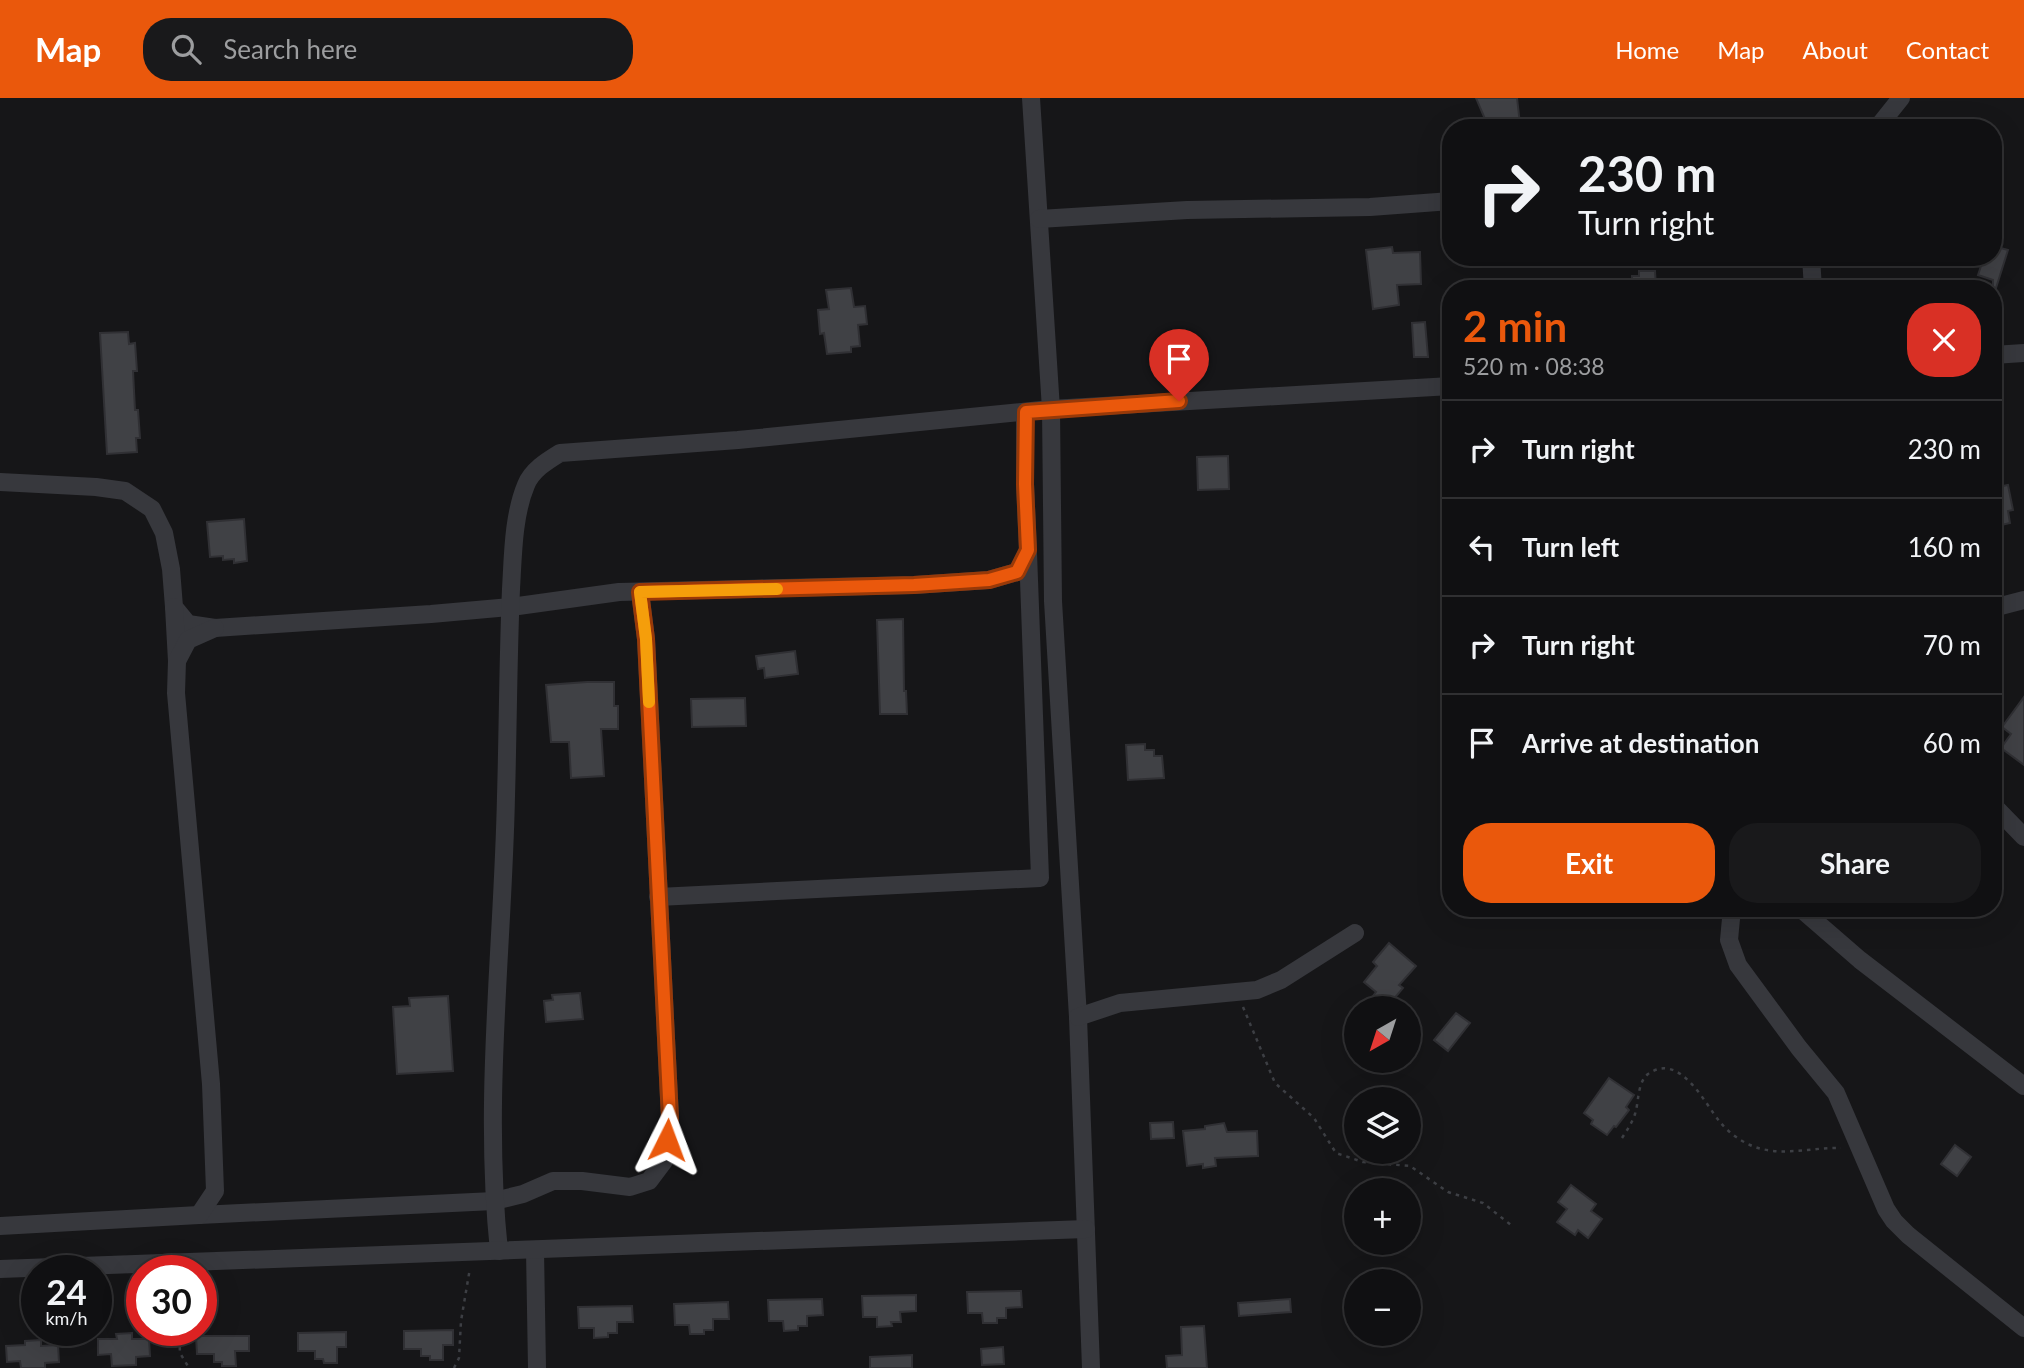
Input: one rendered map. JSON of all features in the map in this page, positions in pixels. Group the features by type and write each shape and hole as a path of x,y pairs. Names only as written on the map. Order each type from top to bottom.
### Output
{"street":[{"path":"1031,98 1051,409 1053,601 1078,1017 1091,1368"},
{"path":"1884,119 1901,98"},
{"path":"1039,219 1187,209 1370,207 1442,202"},
{"path":"2002,354 2024,353"},
{"path":"499,1251 494,1201 494,1049 505,861 510,607 514,533 526,484 540,467 560,453 738,440 1051,409 1442,387"},
{"path":"658,897 1040,878 1025,484 1026,412"},
{"path":"0,482 125,491 152,509 164,533 171,569 177,661 176,694 211,1084 215,1191 199,1215"},
{"path":"174,607 188,624 215,628 510,607 640,592 914,585 989,580 1017,572 1028,550"},
{"path":"0,1226 494,1201 523,1194 553,1181 582,1181 629,1187 649,1181 664,1161 670,1118 646,639 640,592"},
{"path":"2002,606 2024,600"},
{"path":"177,661 188,640 215,628"},
{"path":"2002,814 2024,836"},
{"path":"1731,917 1729,940 1738,965 1799,1048 1830,1084 1886,1209 1894,1221 2024,1328"},
{"path":"1810,917 1860,960 2024,1086"},
{"path":"1078,1017 1120,1003 1257,990 1282,980 1355,933"},
{"path":"215,1191 234,1213"},
{"path":"0,1269 1086,1229"},
{"path":"535,1250 537,1368"}],"path":[{"path":"1234,994 1246,1013 1275,1083 1314,1118 1336,1153 1363,1162 1410,1166 1448,1192 1483,1203 1511,1225"},
{"path":"1622,1138 1636,1111 1642,1081 1654,1071 1663,1070 1675,1071 1686,1077 1721,1124 1748,1144 1769,1150 1791,1151 1842,1148 1864,1155"},
{"path":"454,1368 459,1358 472,1252"},
{"path":"180,1346 180,1353 189,1368"}],"building":[{"path":"1476,98 1517,98 1519,119 1485,119"},
{"path":"1392,247 1393,253 1420,252 1421,284 1397,285 1399,305 1373,309 1366,250"},
{"path":"2002,248 2008,250 1999,280 1978,275 1981,266 2002,266"},
{"path":"1639,271 1655,271 1656,280 1632,280 1632,276 1639,276"},
{"path":"851,288 854,307 865,306 867,324 858,325 860,346 851,347 851,352 827,354 824,333 820,334 818,310 829,309 826,290"},
{"path":"1425,322 1428,357 1414,357 1412,323"},
{"path":"128,332 129,344 135,343 135,410 138,410 140,438 136,438 137,452 107,454 100,333"},
{"path":"1228,456 1229,489 1198,490 1197,457"},
{"path":"2008,485 2013,510 2008,511 2010,523 2002,525 2002,486"},
{"path":"244,519 247,561 234,563 234,559 223,560 223,556 210,557 207,522"},
{"path":"903,619 907,714 880,714 877,620"},
{"path":"795,651 798,674 765,678 764,668 758,669 756,656"},
{"path":"614,682 618,729 601,729 604,776 571,778 569,742 551,742 546,685"},
{"path":"2024,697 2024,765 2002,749 2011,734 2002,727"},
{"path":"745,698 746,726 692,727 691,699"},
{"path":"1145,744 1145,750 1154,750 1154,756 1162,756 1164,778 1128,780 1126,745"},
{"path":"1389,943 1416,966 1399,985 1403,988 1396,996 1373,996 1376,992 1364,982 1377,966 1373,962"},
{"path":"580,993 583,1019 546,1022 544,1001 553,1000 552,995"},
{"path":"448,996 453,1071 397,1074 393,1007 410,1006 409,998"},
{"path":"1456,1013 1470,1023 1448,1051 1434,1040"},
{"path":"1609,1078 1634,1095 1626,1107 1629,1110 1607,1135 1591,1124 1593,1120 1584,1113"},
{"path":"1173,1122 1174,1138 1151,1139 1150,1123"},
{"path":"1224,1123 1227,1132 1257,1131 1258,1156 1215,1158 1216,1166 1203,1168 1203,1164 1187,1166 1183,1131 1205,1129 1205,1126"},
{"path":"1955,1145 1971,1157 1957,1176 1941,1164"},
{"path":"1571,1185 1596,1204 1591,1211 1602,1219 1588,1238 1578,1230 1575,1235 1557,1222 1567,1209 1558,1202"},
{"path":"1021,1291 1022,1307 1006,1308 1006,1318 997,1318 997,1323 983,1323 982,1313 968,1313 967,1292"},
{"path":"916,1295 916,1311 900,1312 901,1322 891,1322 892,1326 877,1327 877,1317 863,1317 862,1296"},
{"path":"822,1299 823,1315 807,1316 807,1326 798,1326 798,1330 784,1331 783,1321 769,1321 768,1300"},
{"path":"1290,1299 1291,1312 1239,1316 1238,1303"},
{"path":"728,1302 729,1319 713,1319 713,1330 704,1330 704,1334 690,1334 689,1325 675,1325 674,1304"},
{"path":"632,1306 633,1322 617,1322 617,1333 608,1333 608,1337 594,1338 594,1328 579,1328 578,1307"},
{"path":"1204,1326 1207,1368 1167,1368 1166,1356 1182,1355 1181,1327"},
{"path":"453,1330 453,1345 443,1345 443,1360 430,1360 430,1356 421,1356 421,1349 404,1349 404,1331"},
{"path":"346,1332 346,1347 337,1347 337,1363 324,1363 323,1359 315,1359 315,1351 298,1351 298,1333"},
{"path":"126,1333 126,1346 149,1346 150,1356 136,1357 136,1365 112,1366 111,1354 98,1355 98,1346 112,1346 112,1339 117,1339 116,1334"},
{"path":"217,1336 249,1336 249,1351 235,1351 236,1366 222,1366 222,1362 214,1362 214,1354 197,1354 197,1346 217,1346"},
{"path":"6,1346 58,1346 59,1362 45,1363 45,1368 21,1368 20,1361 7,1362"},
{"path":"1003,1347 1004,1364 982,1365 981,1349"},
{"path":"912,1355 912,1368 870,1368 870,1357"}],"slow traffic":[{"path":"649,702 646,639 640,592 777,589"}],"route":[{"path":"667,1140 670,1118 646,639 640,592 914,585 989,580 1017,572 1028,550 1026,412 1179,401"}]}
